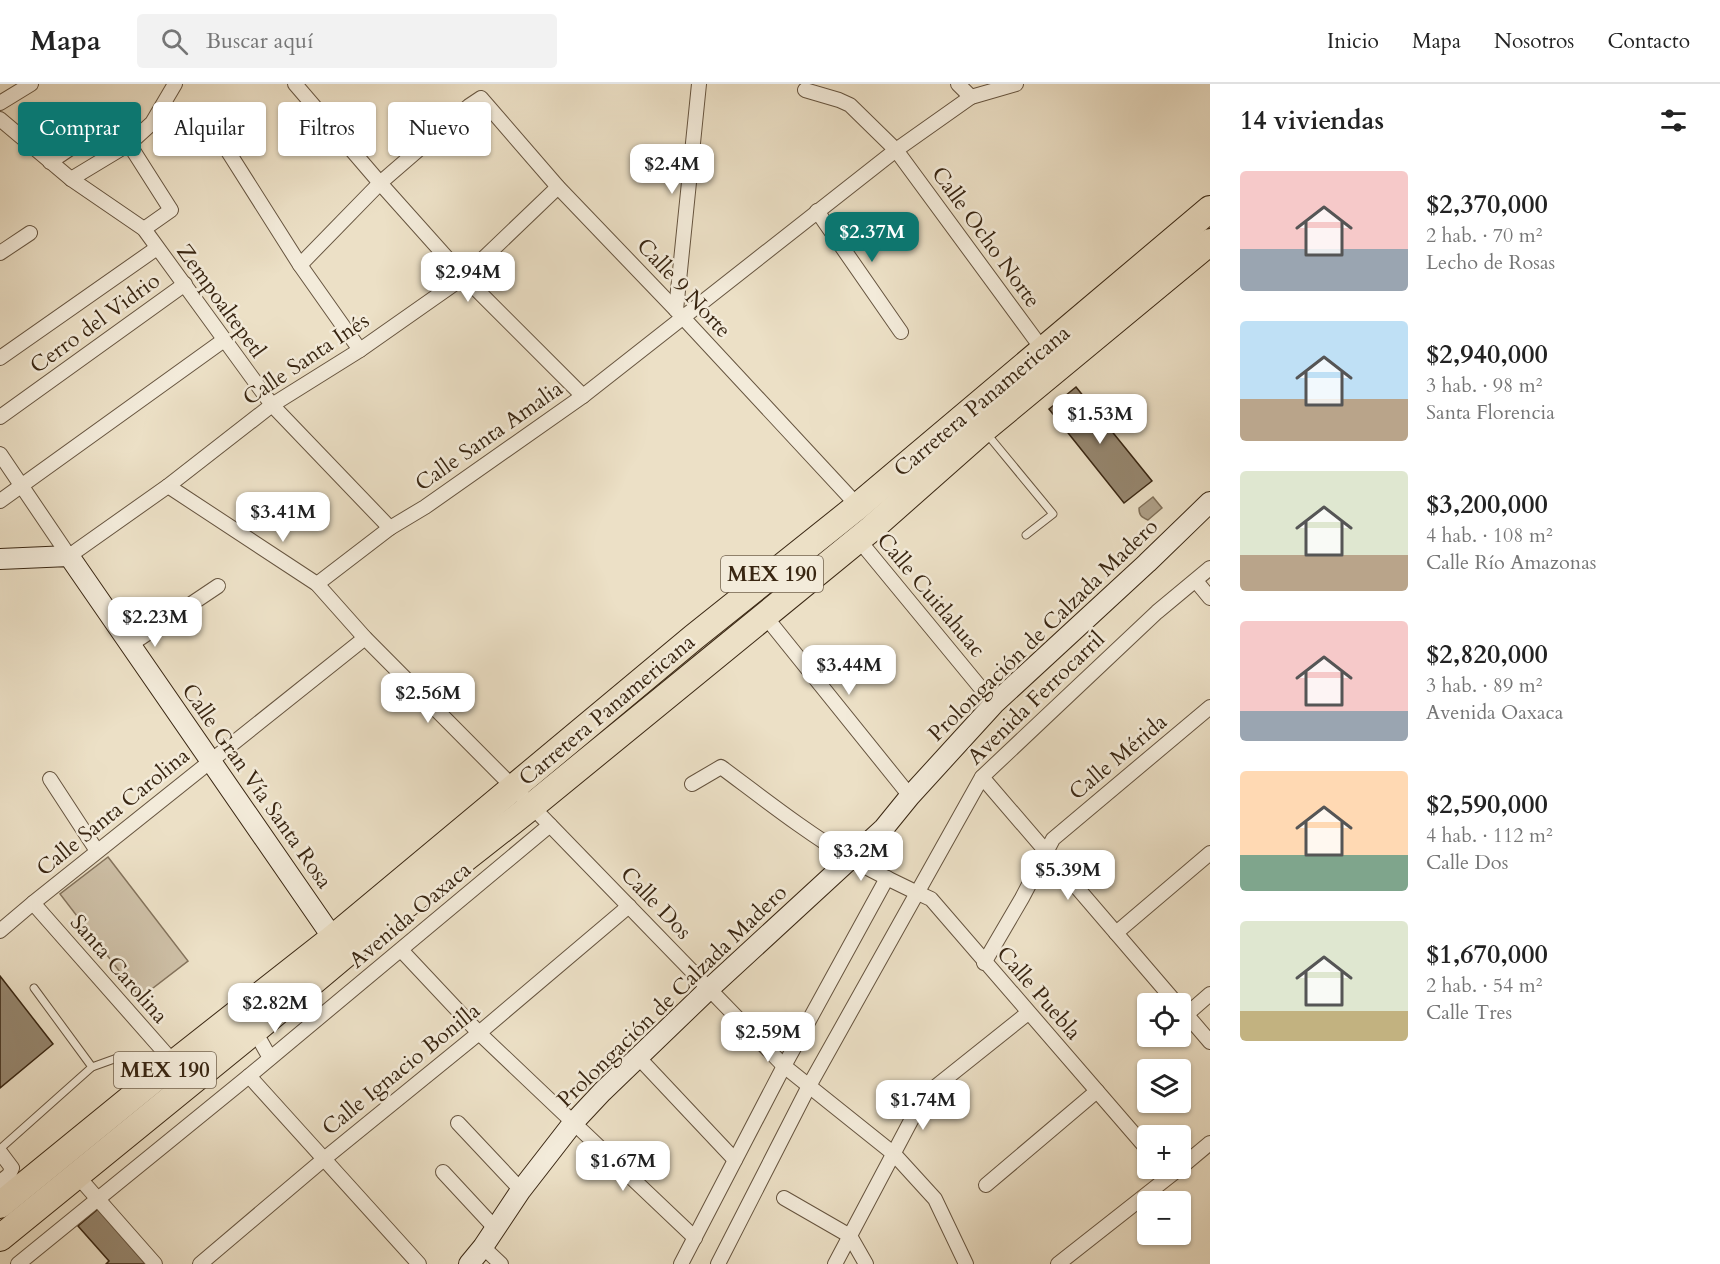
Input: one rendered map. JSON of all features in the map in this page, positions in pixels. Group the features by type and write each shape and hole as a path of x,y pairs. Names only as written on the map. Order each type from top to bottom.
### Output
{"highway":[{"name":"Carretera Panamericana","path":"0,1238 153,1080 333,938 703,629 858,506 1210,209"},
{"name":"Carretera Panamericana","path":"0,1205 70,1165 254,1031 378,927 532,807 765,616 983,430 1210,243"}],"street":[{"path":"0,102 31,84"},
{"path":"141,133 152,123 175,84"},
{"path":"295,84 464,277 583,396"},
{"path":"680,314 699,84"},
{"path":"958,84 971,97"},
{"name":"Calle Santa Amalia","path":"317,584 390,528 425,507 583,396 680,314 896,150 971,97 1016,84"},
{"name":"Calle Ocho Norte","path":"805,90 850,105 896,150 1043,350"},
{"name":"Calle 9 Norte","path":"380,183 481,98 558,187 680,314 858,506"},
{"name":"Zempoaltepetl","path":"0,119 70,179 144,230 272,405 390,528"},
{"path":"50,162 59,156"},
{"path":"70,179 109,156"},
{"path":"137,156 171,210 144,230"},
{"path":"231,156 300,264 360,350"},
{"path":"300,264 380,183"},
{"name":"Calle Santa Inés","path":"69,556 168,486 272,405 360,350 464,277 558,187"},
{"path":"816,212 901,332"},
{"path":"0,253 30,233"},
{"path":"0,358 157,248"},
{"name":"Cerro del Vidrio","path":"0,417 184,284"},
{"path":"0,501 224,340"},
{"name":"Calle Gran Vía Santa Rosa","path":"0,454 333,938"},
{"name":"Calle Dos","path":"168,486 317,584 365,638 784,1066 894,1154 935,1199 966,1264"},
{"name":"Prolongación de Calzada Madero","path":"469,1264 521,1190 573,1123 602,1092 709,988 884,828 994,704 1210,502"},
{"name":"Calle Cuitlahuac","path":"858,539 994,704"},
{"path":"0,559 69,556"},
{"name":"Avenida Ferrocarril","path":"718,1264 809,1086 982,777 1157,612 1210,568"},
{"path":"1196,580 1210,598"},
{"path":"130,645 218,586"},
{"path":"765,616 910,796"},
{"name":"Calle Santa Carolina","path":"1,927 365,638"},
{"name":"Calle Mérida","path":"1049,845 1210,707"},
{"name":"Calle Puebla","path":"692,784 721,767 784,814 851,858 931,899 1137,1137"},
{"path":"982,777 1049,845 1116,933 1169,993"},
{"path":"50,779 97,851"},
{"name":"Avenida Oaxaca","path":"18,1264 249,1076 550,825"},
{"path":"984,963 1022,898 1049,845"},
{"path":"1116,933 1210,853"},
{"path":"681,1264 784,1066 887,878"},
{"name":"Santa Carolina","path":"33,903 174,1063"},
{"name":"Calle Ignacio Bonilla","path":"200,1264 629,906"},
{"path":"401,950 479,1033 695,1238"},
{"path":"1191,1004 1210,994"},
{"path":"835,1264 924,1096 1029,1013"},
{"path":"1191,1019 1210,1042"},
{"path":"254,1031 270,1058"},
{"path":"638,1057 735,1160"},
{"path":"249,1076 419,1264"},
{"path":"986,1185 1097,1091"},
{"path":"458,1123 521,1190"},
{"path":"1191,1157 1210,1143"},
{"path":"0,1150 11,1166 9,1175 0,1182"},
{"path":"70,1165 155,1264"},
{"path":"442,1172 495,1228"},
{"path":"1058,1264 1162,1179"},
{"path":"784,1198 850,1236 866,1264"},
{"path":"483,1247 501,1264"}],"lane":[{"path":"983,430 1053,514 1026,535"},
{"path":"34,988 92,1067"},
{"path":"0,1150 92,1067 117,1058 153,1080"}],"shaded area":[{"path":"1153,497 1162,508 1148,520 1141,516 1139,508"},
{"path":"108,857 188,961 140,998 60,894"}],"building":[{"path":"1076,387 1152,481 1124,503 1049,409"},
{"path":"0,976 53,1044 0,1088"},
{"path":"98,1209 146,1264 106,1264 109,1261 78,1226"}]}
